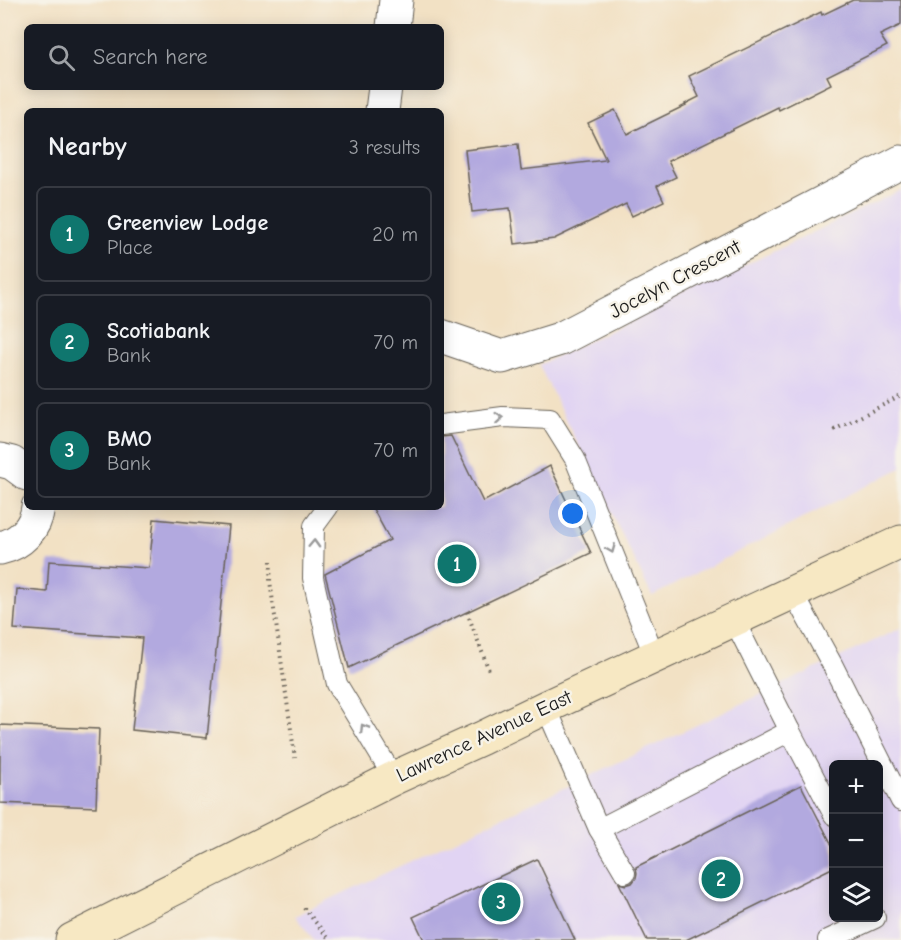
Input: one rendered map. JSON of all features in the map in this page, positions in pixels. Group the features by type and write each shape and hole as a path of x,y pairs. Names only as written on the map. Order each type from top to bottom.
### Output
{"main road":[{"name":"Lawrence Avenue East","path":"72,940 394,778 901,542"}],"street":[{"path":"393,24 396,0"},
{"path":"382,108 386,90"},
{"name":"Jocelyn Crescent","path":"444,337 502,357 560,339 901,162"},
{"path":"0,459 12,463 24,472"},
{"path":"0,548 21,539 32,528 38,510"}],"lane":[{"path":"444,425 503,417 550,419 575,459 655,657"},
{"path":"326,510 314,526 313,578 337,684 394,778"},
{"path":"793,593 832,664 901,801"},
{"path":"734,620 833,814"},
{"path":"546,706 599,829 626,873"},
{"path":"599,829 790,731"},
{"path":"828,940 866,922"}],"path":[{"path":"834,430 901,396"},
{"path":"271,561 270,582 295,758"},
{"path":"467,612 490,674"},
{"path":"303,908 330,940"}],"shaded area":[{"path":"901,190 901,468 652,596 539,365"},
{"path":"901,628 901,940 314,940 295,916"}],"building":[{"path":"853,0 901,0 901,25 880,35 887,46 827,76 831,84 779,110 778,107 668,161 676,177 657,186 664,201 632,216 626,204 554,239 515,244 510,208 472,212 465,150 518,144 521,170 606,160 588,123 615,110 627,134 699,97 689,76 821,12 822,15"},
{"path":"451,436 483,502 550,466 591,553 349,668 325,574 390,540 374,510 444,510 444,437"},
{"path":"154,519 229,526 207,738 132,730 142,638 14,629 17,589 47,592 49,561 149,568"},
{"path":"0,725 99,729 96,807 0,803"},
{"path":"801,785 829,839 829,869 686,940 647,940 619,883 626,885 632,883 636,878 636,867"},
{"path":"537,859 575,940 424,940 413,917"}],"place":[{"name":"Greenview Lodge","path":"457,564"},
{"name":"Scotiabank","path":"721,879"},
{"name":"BMO","path":"501,902"}]}
